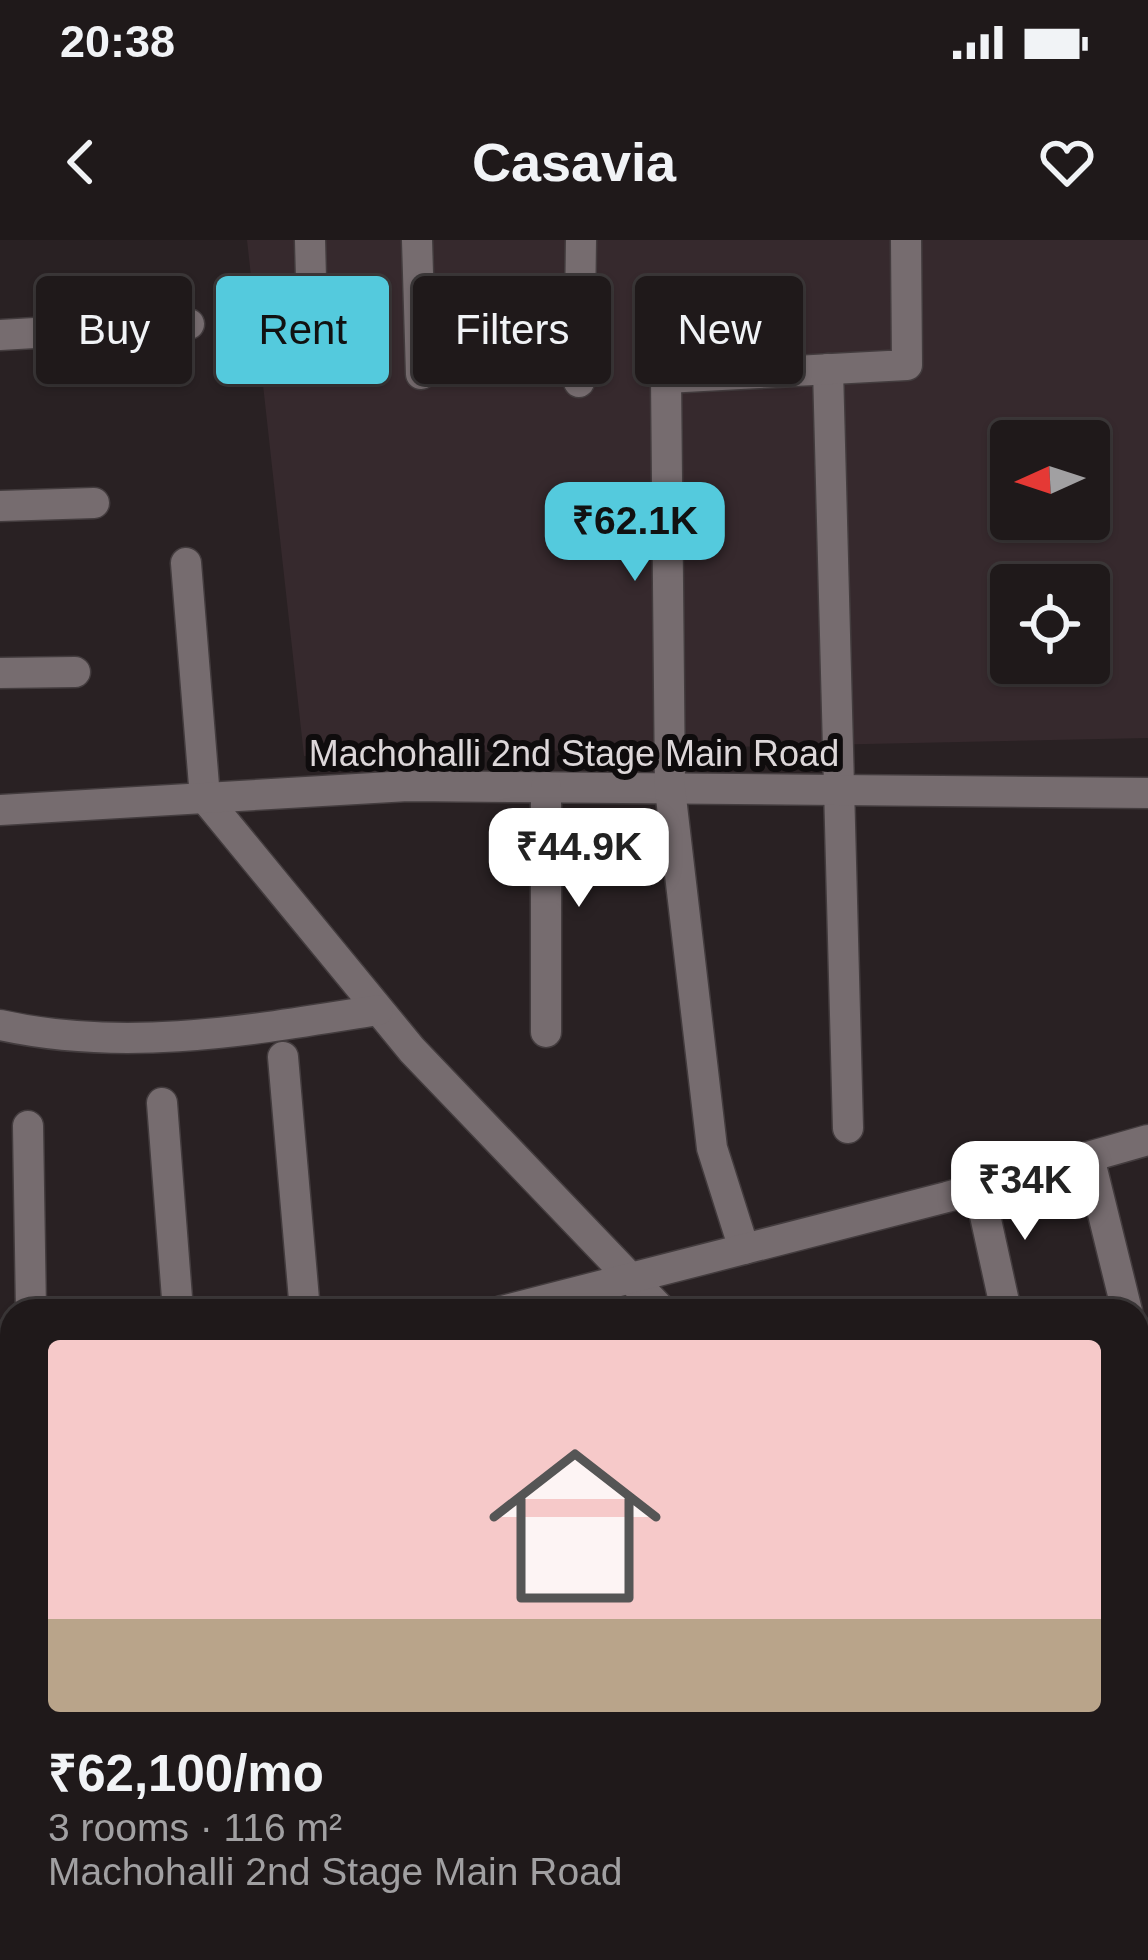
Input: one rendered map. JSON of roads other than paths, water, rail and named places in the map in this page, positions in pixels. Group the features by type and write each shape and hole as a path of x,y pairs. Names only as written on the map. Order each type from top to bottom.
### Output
{"street":[{"path":"310,240 311,276"},
{"path":"416,240 417,276"},
{"path":"580,240 580,276"},
{"path":"744,1249 712,1148 670,789 666,378 907,365 906,240"},
{"path":"0,335 36,333"},
{"path":"828,369 848,1128"},
{"path":"0,506 94,503"},
{"path":"186,563 205,798 378,1010 651,1299"},
{"path":"0,674 75,672"},
{"name":"Machohalli 2nd Stage Main Road","path":"0,810 408,786 1148,793"},
{"path":"546,787 546,1032"},
{"path":"0,1025 63,1037 206,1038 378,1010"},
{"path":"283,1057 304,1299"},
{"path":"162,1102 177,1299"},
{"path":"28,1126 32,1299"},
{"path":"547,1299 1148,1140"},
{"path":"1089,1157 1124,1299"},
{"path":"979,1188 1003,1299"}]}
